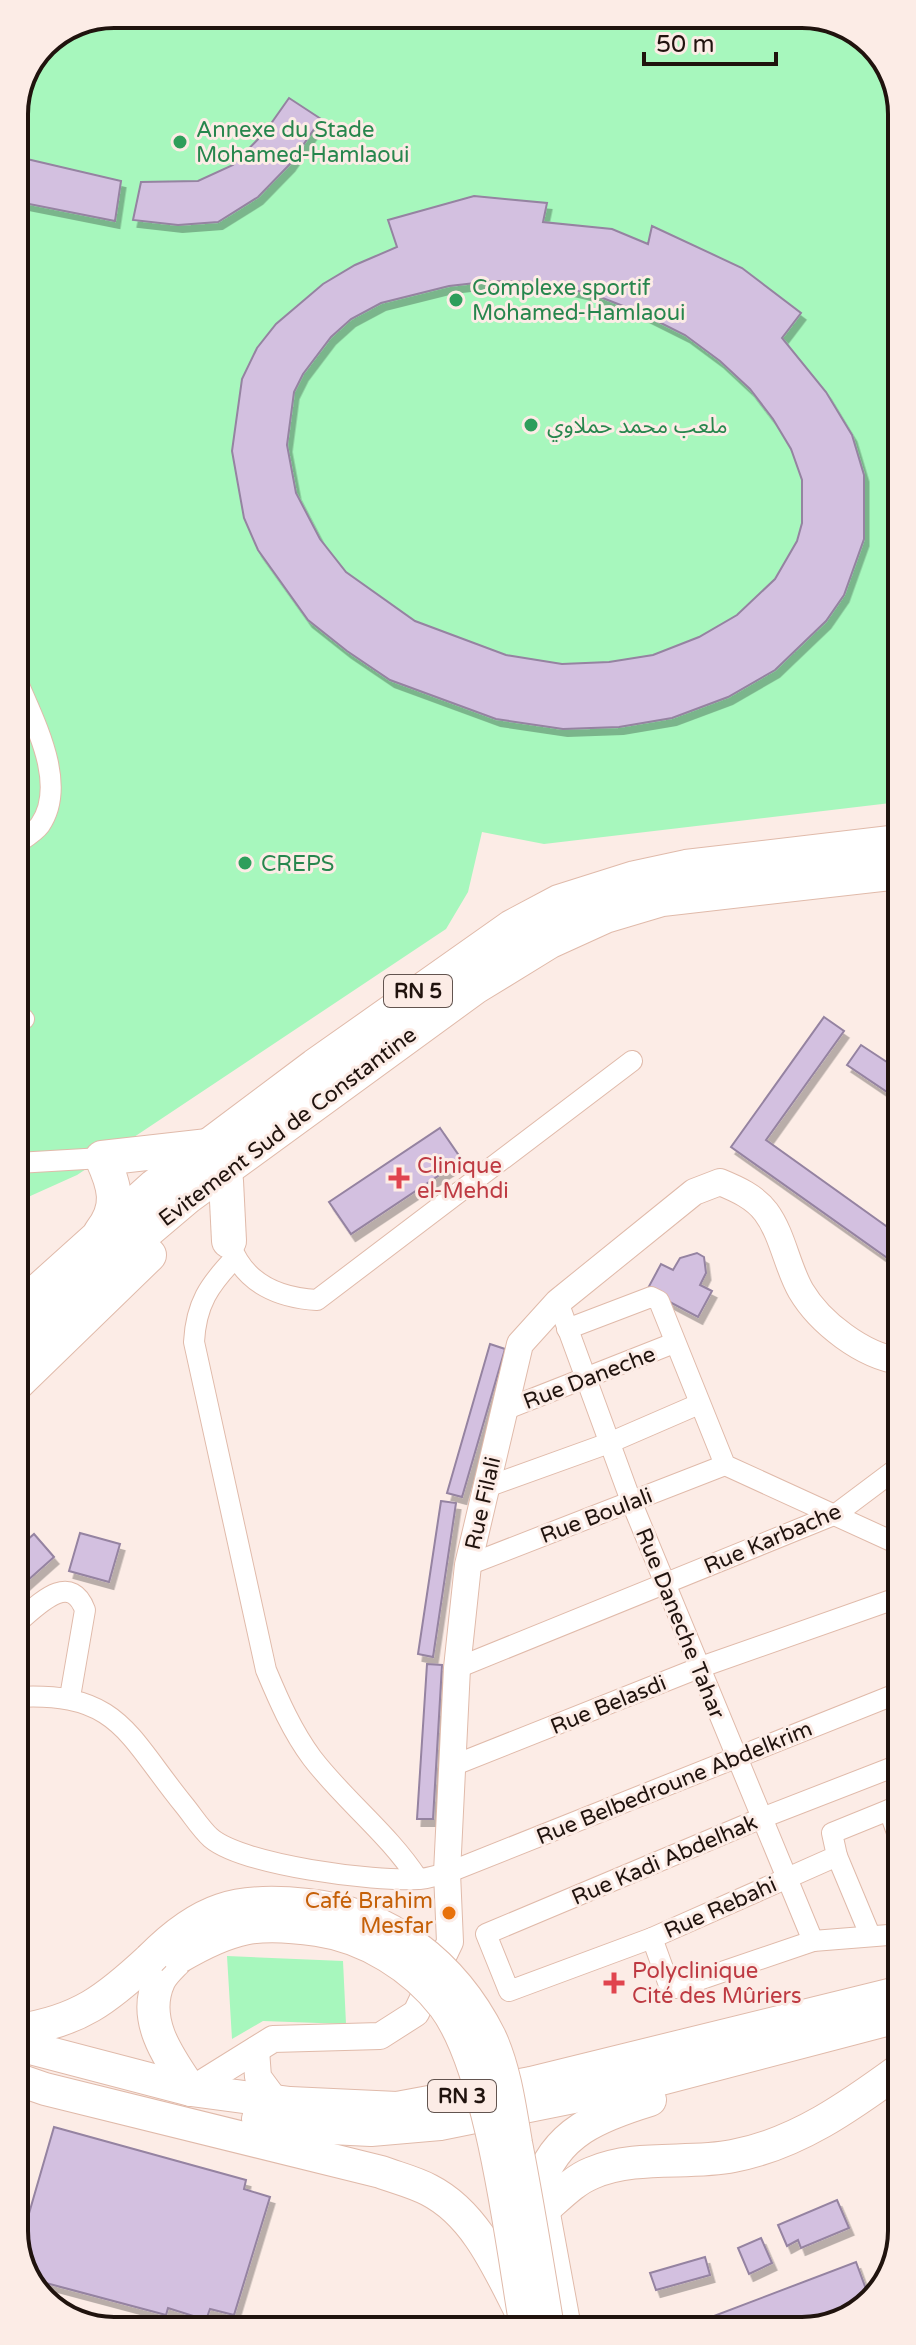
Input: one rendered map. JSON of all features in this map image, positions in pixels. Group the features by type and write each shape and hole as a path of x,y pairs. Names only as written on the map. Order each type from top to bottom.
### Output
{"highway":[{"name":"Evitement Sud de Constantine","path":"28,1301 155,1186 437,977 512,927 559,902 635,878 686,867 888,843"},
{"name":"Evitement Sud de Constantine","path":"28,1332 187,1197 513,962 605,916 662,899 888,875"},
{"path":"28,1372 275,1136"},
{"path":"84,1253 107,1224 115,1206 113,1186 102,1158 209,1146"},
{"path":"226,1181 232,1249"},
{"path":"191,1215 211,1216 232,1249"}],"main road":[{"path":"28,2028 56,2023 89,2010 164,1958 249,1925 289,1926 331,1932 369,1945 409,1970 444,2007 464,2043 531,2317"},
{"path":"164,1958 155,2004 157,2035 191,2090"},
{"name":"RN 3","path":"28,2047 191,2090 275,2100 397,2108 531,2083 888,1995"},
{"name":"RN 3","path":"28,2066 230,2114 310,2127 371,2130 440,2124 653,2081 888,2019"},
{"path":"563,2317 539,2187 544,2167 559,2146 582,2126 609,2112 681,2090 888,2037"},
{"path":"543,2210 592,2173 644,2162 732,2157 781,2143 848,2108 888,2078"},
{"path":"28,2082 193,2127 381,2172 430,2190 461,2215 485,2244 529,2317"}],"street":[{"path":"28,709 42,745 50,800 40,826 28,835"},
{"path":"418,1879 380,1829 313,1758 285,1716 266,1670 194,1342 195,1314 232,1249 261,1286 288,1298 317,1300 632,1061"},
{"path":"28,1162 102,1158"},
{"name":"Rue Filali","path":"191,2090 273,2039 380,2036 416,2013 450,1942 447,1873 452,1766 457,1668 468,1565 520,1344 558,1302 694,1192 720,1182 742,1191 766,1212 802,1292 823,1318 860,1345 888,1356"},
{"path":"567,1329 651,1297 659,1301 725,1465 888,1539"},
{"name":"Rue Daneche Tahar","path":"558,1302 631,1501 813,1941"},
{"name":"Rue Daneche","path":"504,1410 674,1343"},
{"path":"484,1488 609,1443 699,1404"},
{"name":"Rue Boulali","path":"468,1565 725,1465"},
{"name":"Rue Karbache","path":"457,1668 836,1514 888,1475"},
{"path":"28,1614 55,1591 64,1591 82,1602 85,1610 70,1697 28,1697"},
{"name":"Rue Belasdi","path":"452,1766 701,1667 888,1601"},
{"name":"Rue Belbedroune Abdelkrim","path":"70,1697 103,1709 129,1734 211,1838 240,1856 275,1864 418,1879 447,1873 888,1697"},
{"name":"Rue Kadi Abdelhak","path":"509,1991 486,1934 762,1818 888,1769"},
{"path":"870,1935 837,1856 832,1833 888,1810"},
{"name":"Rue Rebahi","path":"509,1991 652,1938 837,1856"},
{"path":"652,1938 669,1985 675,1988 813,1941 888,1934"},
{"path":"256,2050 258,2077 275,2100"}],"green space":[{"name":"Complexe sportif Mohamed-Hamlaoui","path":"114,28 808,28 835,35 854,46 874,66 879,76 888,114 888,803 544,844 482,832 468,892 446,929 77,1175 28,1197 28,108 37,76 46,62 66,42 97,30"},
{"path":"227,1956 343,1961 346,2024 263,2021 232,2039"}],"building":[{"path":"289,98 321,119 290,164 258,197 218,222 178,225 133,220 141,182 198,181 233,165 265,132"},
{"path":"28,159 121,181 115,221 28,204"},
{"path":"474,196 547,203 543,222 612,229 648,244 652,226 742,268 801,313 782,338 826,392 852,435 864,475 864,539 844,595 826,621 775,670 728,697 672,718 619,727 563,729 496,719 390,680 308,620 258,550 244,518 232,451 242,379 257,348 276,324 323,284 355,265 397,247 388,220","holes":["493,281 540,282 595,295 641,313 685,335 720,361 750,389 773,419 791,449 802,480 802,523 797,541 775,579 737,615 699,637 653,655 609,662 562,664 506,655 415,621 346,572 320,539 296,493 287,445 294,392 303,374 331,337 351,319 381,303 449,286"]},
{"path":"824,1017 844,1031 766,1140 888,1227 888,1258 731,1147"},
{"path":"861,1045 888,1063 888,1093 847,1065"},
{"path":"440,1128 462,1160 351,1234 329,1202"},
{"path":"697,1253 704,1257 706,1273 700,1285 712,1291 698,1317 647,1290 661,1264 673,1270 680,1258"},
{"path":"490,1344 505,1349 462,1497 447,1493"},
{"path":"441,1501 456,1503 433,1657 418,1654"},
{"path":"80,1533 120,1544 109,1582 69,1571"},
{"path":"34,1534 54,1557 28,1580 28,1539"},
{"path":"427,1664 442,1665 433,1819 417,1819"},
{"path":"54,2127 246,2180 244,2189 270,2197 234,2315 210,2309 207,2317 196,2317 168,2308 166,2315 46,2283 33,2259 28,2217"},
{"path":"837,2200 849,2228 801,2248 798,2240 787,2246 778,2225"},
{"path":"761,2238 772,2263 749,2274 738,2248"},
{"path":"705,2257 710,2275 656,2290 650,2273"},
{"path":"856,2262 866,2288 840,2308 819,2315 711,2317"}],"place":[{"name":"Annexe du Stade Mohamed-Hamlaoui","path":"180,142"},
{"name":"Complexe sportif Mohamed-Hamlaoui","path":"456,300"},
{"name":"ملعب محمد حملاوي","path":"531,425"},
{"name":"CREPS","path":"245,863"},
{"name":"Clinique el-Mehdi","path":"399,1178"},
{"name":"Café Brahim Mesfar","path":"449,1913"},
{"name":"Polyclinique Cité des Mûriers","path":"614,1983"}]}
